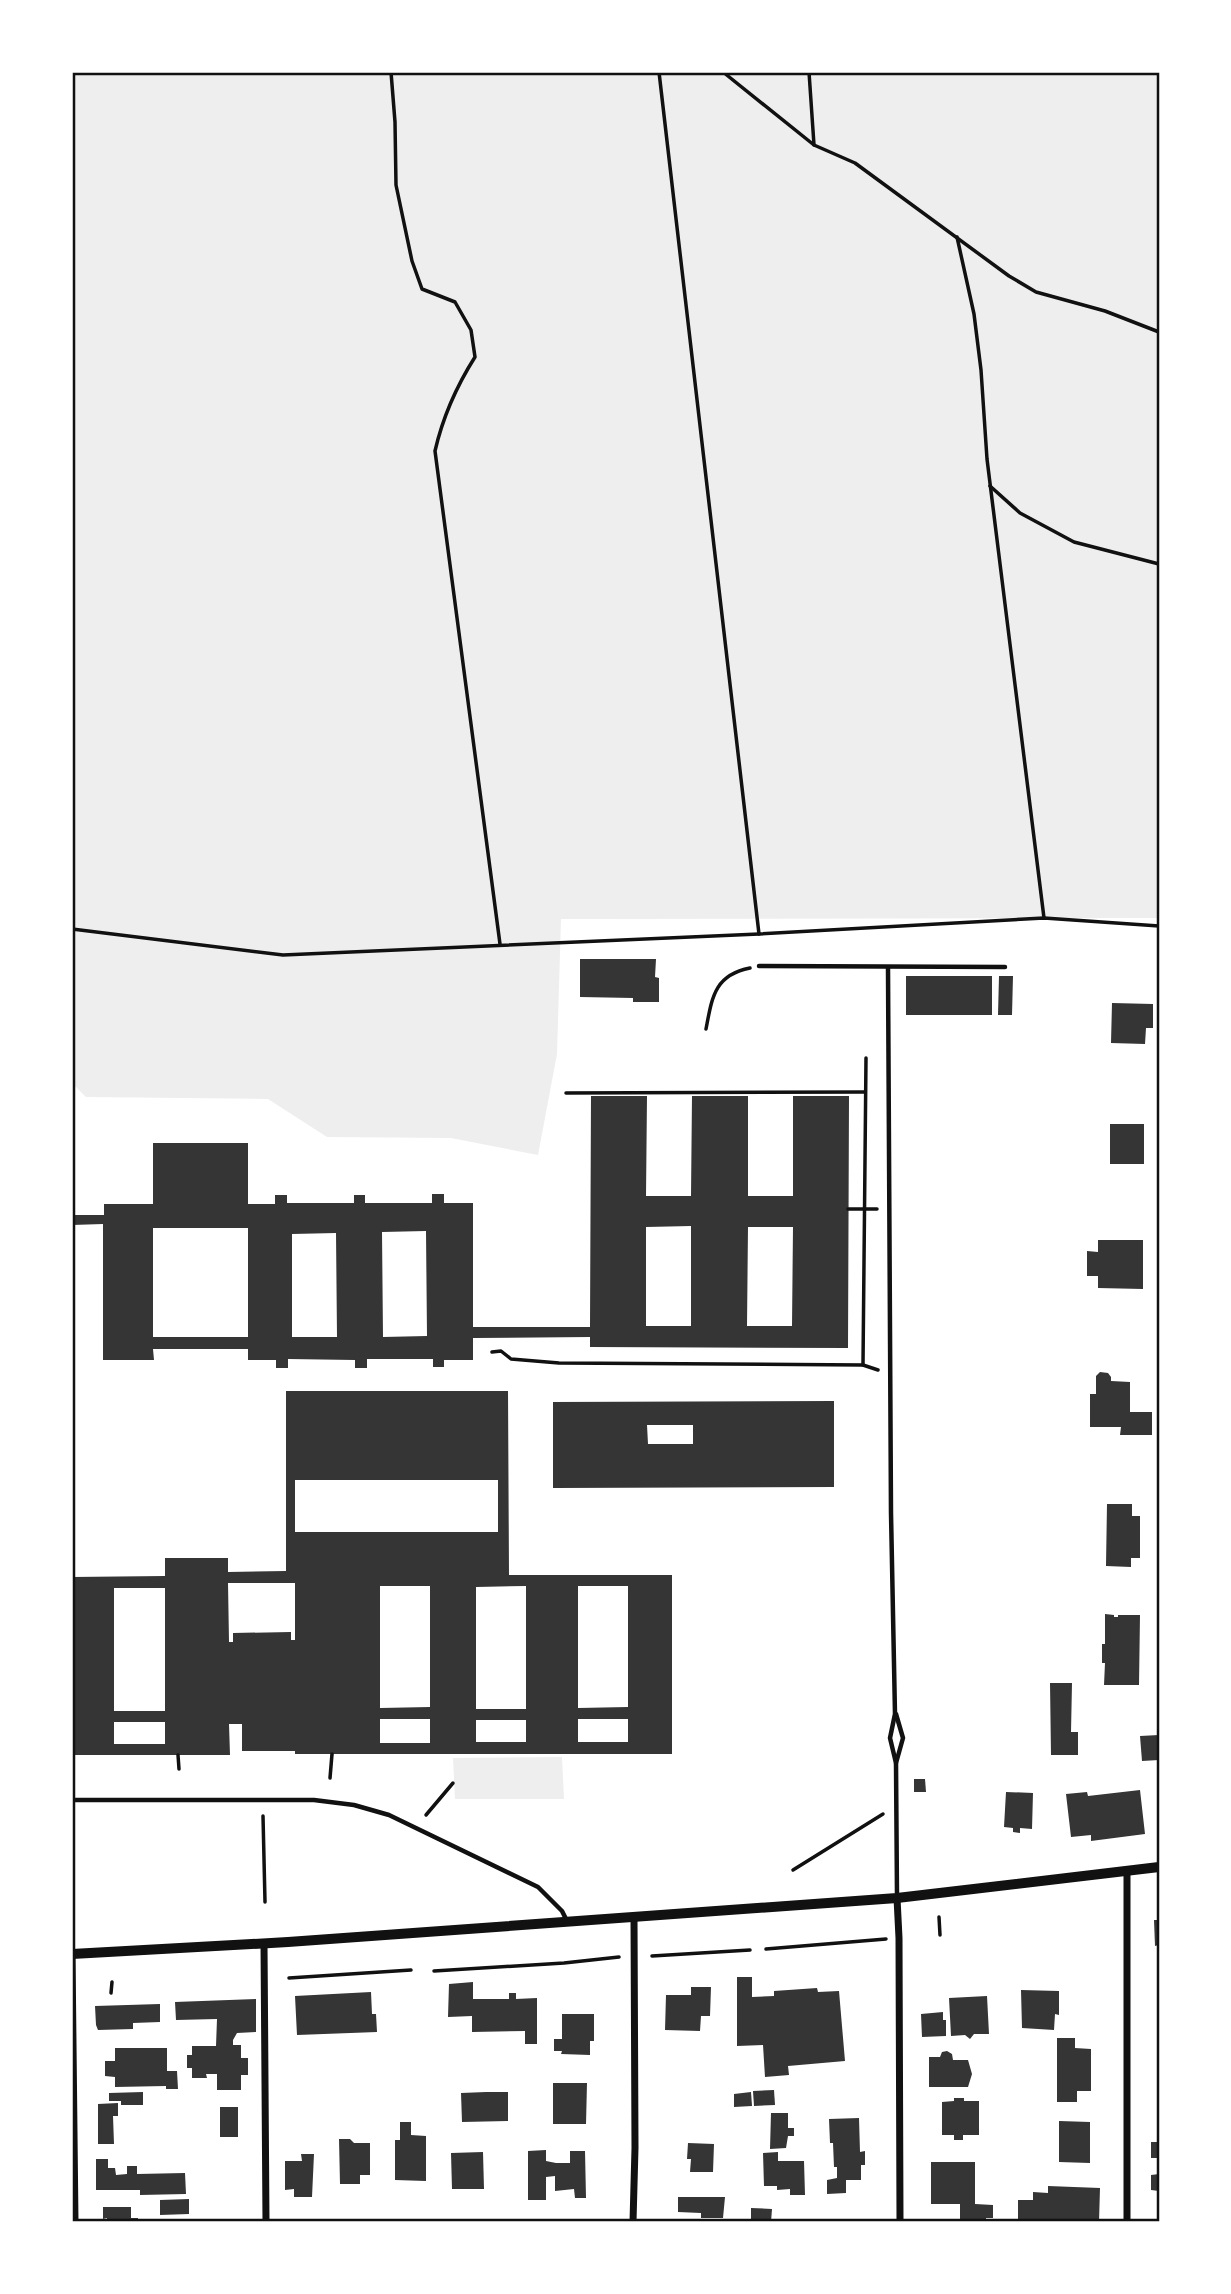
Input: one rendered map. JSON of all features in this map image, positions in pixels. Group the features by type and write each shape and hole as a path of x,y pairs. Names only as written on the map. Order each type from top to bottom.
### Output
{"street":[{"path":"75,2222 72,1954 897,1898 1159,1867"},
{"path":"1127,1870 1127,2222"},
{"path":"897,1898 900,2222"},
{"path":"634,1917 634,2222"},
{"path":"264,1943 266,2222"}],"lane":[{"path":"759,966 1005,967"},
{"path":"888,968 891,1513 895,1714 890,1738 896,1763 897,1898"},
{"path":"895,1714 904,1738 896,1763"},
{"path":"72,1800 314,1800 354,1805 389,1815 538,1887 562,1911 567,1922"}],"path":[{"path":"391,72 396,185 412,261 422,289 456,302 471,330 475,357 458,384 441,423 435,451 500,944"},
{"path":"659,72 759,934"},
{"path":"723,72 814,145 855,163 1009,276 1036,292 1105,311 1159,331"},
{"path":"809,72 814,145"},
{"path":"957,237 974,314 990,486 1044,919"},
{"path":"990,486 1020,513 1074,542 1159,564"},
{"path":"72,929 283,954 1044,919 1159,926"},
{"path":"706,1029 716,988 735,971 759,966"},
{"path":"863,1365 866,1058"},
{"path":"566,1093 865,1092"},
{"path":"848,1209 889,1209"},
{"path":"492,1352 501,1351 511,1359 559,1363 863,1365 883,1372"},
{"path":"330,1778 332,1754"},
{"path":"178,1755 179,1769"},
{"path":"426,1815 453,1783"},
{"path":"793,1870 897,1806"},
{"path":"263,1816 265,1902"},
{"path":"939,1917 940,1935"},
{"path":"766,1949 888,1939"},
{"path":"653,1956 750,1950"},
{"path":"434,1970 564,1963 619,1957"},
{"path":"289,1978 411,1970"},
{"path":"111,1993 112,1982"}],"shaded area":[{"path":"72,72 1159,72 1159,918 561,919 557,1054 538,1155 451,1138 327,1137 268,1099 86,1097 72,1083"},
{"path":"562,1757 564,1799 455,1799 453,1758"}],"building":[{"path":"580,959 656,959 655,977 659,978 659,1002 633,1002 633,998 580,997"},
{"path":"906,976 992,976 992,1015 906,1015"},
{"path":"999,976 1013,976 1012,1015 998,1015"},
{"path":"1112,1003 1153,1004 1153,1028 1146,1028 1145,1044 1111,1043"},
{"path":"591,1096 647,1096 646,1196 691,1196 692,1096 748,1096 748,1196 793,1196 793,1096 849,1096 848,1348 590,1347 590,1337 473,1338 473,1360 444,1360 444,1367 433,1367 433,1359 367,1359 367,1368 355,1368 355,1360 288,1359 288,1368 276,1368 276,1360 248,1360 248,1349 153,1349 154,1360 103,1360 103,1224 72,1225 72,1215 104,1215 104,1204 153,1204 153,1143 248,1143 248,1204 275,1204 275,1195 287,1195 287,1203 354,1203 354,1195 365,1195 365,1203 432,1203 432,1194 444,1194 444,1203 473,1203 473,1327 590,1327","holes":["691,1226 691,1326 646,1326 646,1227","748,1227 793,1227 792,1326 747,1326","153,1228 248,1228 248,1337 153,1337","426,1231 427,1336 383,1337 382,1232","336,1233 337,1337 292,1337 292,1234"]},
{"path":"1110,1124 1144,1124 1144,1164 1110,1164"},
{"path":"1098,1240 1143,1240 1143,1289 1098,1288 1098,1276 1087,1276 1087,1251 1098,1252"},
{"path":"1100,1372 1108,1373 1111,1381 1130,1382 1130,1412 1152,1412 1152,1435 1120,1435 1121,1427 1090,1427 1090,1394 1096,1394 1096,1376"},
{"path":"286,1391 508,1391 509,1575 672,1575 672,1754 295,1754 295,1751 242,1751 242,1724 229,1724 230,1755 72,1755 72,1577 165,1576 165,1558 228,1558 228,1572 286,1571","holes":["295,1480 498,1480 498,1532 295,1532","228,1583 295,1583 295,1640 291,1640 291,1632 233,1633 233,1642 229,1642","380,1586 430,1586 430,1707 380,1708","526,1586 526,1709 476,1709 476,1587","578,1586 628,1586 628,1707 578,1708","114,1588 165,1588 165,1711 114,1711","380,1719 430,1719 430,1743 380,1743","578,1719 628,1719 628,1742 578,1742","476,1720 526,1720 526,1742 476,1742","114,1722 165,1722 165,1744 114,1744"]},
{"path":"834,1401 834,1487 553,1488 553,1402","holes":["647,1425 693,1425 693,1444 648,1444"]},
{"path":"1107,1504 1132,1504 1132,1516 1140,1516 1140,1558 1131,1558 1131,1567 1106,1566"},
{"path":"1105,1614 1114,1617 1140,1615 1139,1685 1104,1685 1102,1644 1105,1644"},
{"path":"1050,1683 1072,1683 1071,1732 1078,1732 1078,1755 1051,1755"},
{"path":"1159,1735 1159,1760 1142,1761 1140,1736"},
{"path":"914,1779 925,1779 926,1792 914,1792"},
{"path":"1140,1790 1145,1834 1091,1841 1091,1835 1071,1837 1066,1794 1087,1792 1088,1796"},
{"path":"1006,1792 1033,1793 1032,1829 1020,1828 1020,1833 1013,1832 1013,1828 1004,1827"},
{"path":"1154,1920 1159,1920 1159,1945 1155,1946"},
{"path":"737,1977 752,1977 752,1997 774,1996 774,1991 817,1988 818,1992 839,1991 845,2061 788,2066 789,2075 765,2077 763,2045 737,2046"},
{"path":"473,1982 473,1999 509,1999 509,1993 516,1993 516,1999 537,1998 537,2044 525,2044 525,2031 472,2032 472,2016 448,2017 449,1984"},
{"path":"691,1987 711,1987 710,2016 701,2016 700,2031 665,2030 666,1995 691,1995"},
{"path":"1021,1990 1059,1991 1059,2015 1055,2014 1054,2030 1022,2028"},
{"path":"371,1992 372,2014 376,2014 377,2032 297,2035 295,1996"},
{"path":"987,1996 989,2034 974,2034 970,2039 965,2035 951,2036 949,1998"},
{"path":"256,1999 256,2032 237,2033 233,2040 233,2045 241,2045 241,2058 248,2058 248,2075 241,2075 241,2090 217,2090 217,2074 206,2074 207,2078 192,2078 192,2068 187,2068 187,2055 192,2055 192,2046 216,2046 217,2019 176,2020 175,2002"},
{"path":"160,2004 160,2022 133,2023 133,2029 98,2030 96,2025 95,2006"},
{"path":"943,2012 946,2036 922,2037 921,2014"},
{"path":"562,2014 594,2014 594,2041 590,2041 590,2055 561,2054 562,2051 554,2051 554,2039 562,2039"},
{"path":"1057,2038 1075,2038 1075,2048 1091,2049 1091,2091 1077,2091 1077,2102 1057,2102"},
{"path":"115,2048 167,2048 167,2071 177,2071 178,2089 166,2089 166,2086 115,2087 115,2077 105,2076 105,2061 115,2061"},
{"path":"942,2052 952,2054 953,2060 968,2060 972,2074 968,2087 929,2087 929,2057 940,2057"},
{"path":"553,2083 587,2083 586,2124 553,2124"},
{"path":"774,2090 775,2105 754,2106 753,2091"},
{"path":"143,2092 143,2105 121,2105 121,2101 109,2101 109,2093"},
{"path":"508,2092 508,2121 462,2122 461,2093"},
{"path":"751,2092 752,2106 734,2107 734,2094"},
{"path":"954,2098 979,2101 979,2135 963,2135 963,2140 954,2140 954,2135 942,2135 942,2102 954,2101"},
{"path":"118,2103 118,2116 113,2116 114,2144 98,2144 98,2104"},
{"path":"220,2107 238,2107 238,2137 220,2137"},
{"path":"771,2113 788,2113 788,2128 794,2128 794,2136 788,2136 786,2148 770,2149"},
{"path":"859,2118 860,2152 865,2151 861,2180 846,2180 846,2193 827,2194 827,2180 837,2178 833,2143 830,2143 829,2119"},
{"path":"1059,2121 1090,2122 1090,2163 1059,2162"},
{"path":"400,2122 411,2122 411,2135 426,2136 426,2181 395,2180 395,2140 400,2140"},
{"path":"339,2139 370,2143 370,2175 360,2175 360,2184 340,2184"},
{"path":"1151,2142 1159,2142 1159,2158 1151,2158"},
{"path":"688,2143 714,2144 713,2172 690,2172"},
{"path":"546,2150 546,2161 556,2163 570,2163 570,2151 585,2151 586,2198 575,2198 574,2189 555,2191 555,2176 546,2177 546,2200 528,2200 528,2151"},
{"path":"483,2152 484,2189 452,2189 451,2153"},
{"path":"778,2152 778,2161 804,2161 805,2195 790,2195 790,2189 777,2190 777,2186 764,2186 763,2153"},
{"path":"301,2154 314,2154 312,2197 294,2197 294,2189 285,2190 285,2161 302,2161"},
{"path":"96,2159 108,2159 108,2168 115,2168 116,2175 127,2174 127,2166 137,2166 137,2174 185,2173 186,2194 140,2195 140,2190 96,2190"},
{"path":"931,2162 975,2162 975,2204 993,2205 993,2218 986,2218 986,2222 960,2222 960,2204 931,2204"},
{"path":"1159,2174 1159,2191 1151,2190 1151,2175"},
{"path":"1048,2186 1100,2188 1099,2222 1018,2222 1018,2200 1033,2200 1033,2192 1048,2193"},
{"path":"678,2197 725,2197 723,2218 701,2218 701,2213 678,2212"},
{"path":"189,2199 189,2214 160,2215 160,2200"},
{"path":"103,2207 131,2207 131,2218 138,2218 138,2222 107,2222 107,2218 103,2219"},
{"path":"751,2208 772,2209 771,2222 751,2222"},
{"path":"802,2219 833,2219 833,2222 802,2222"}]}
